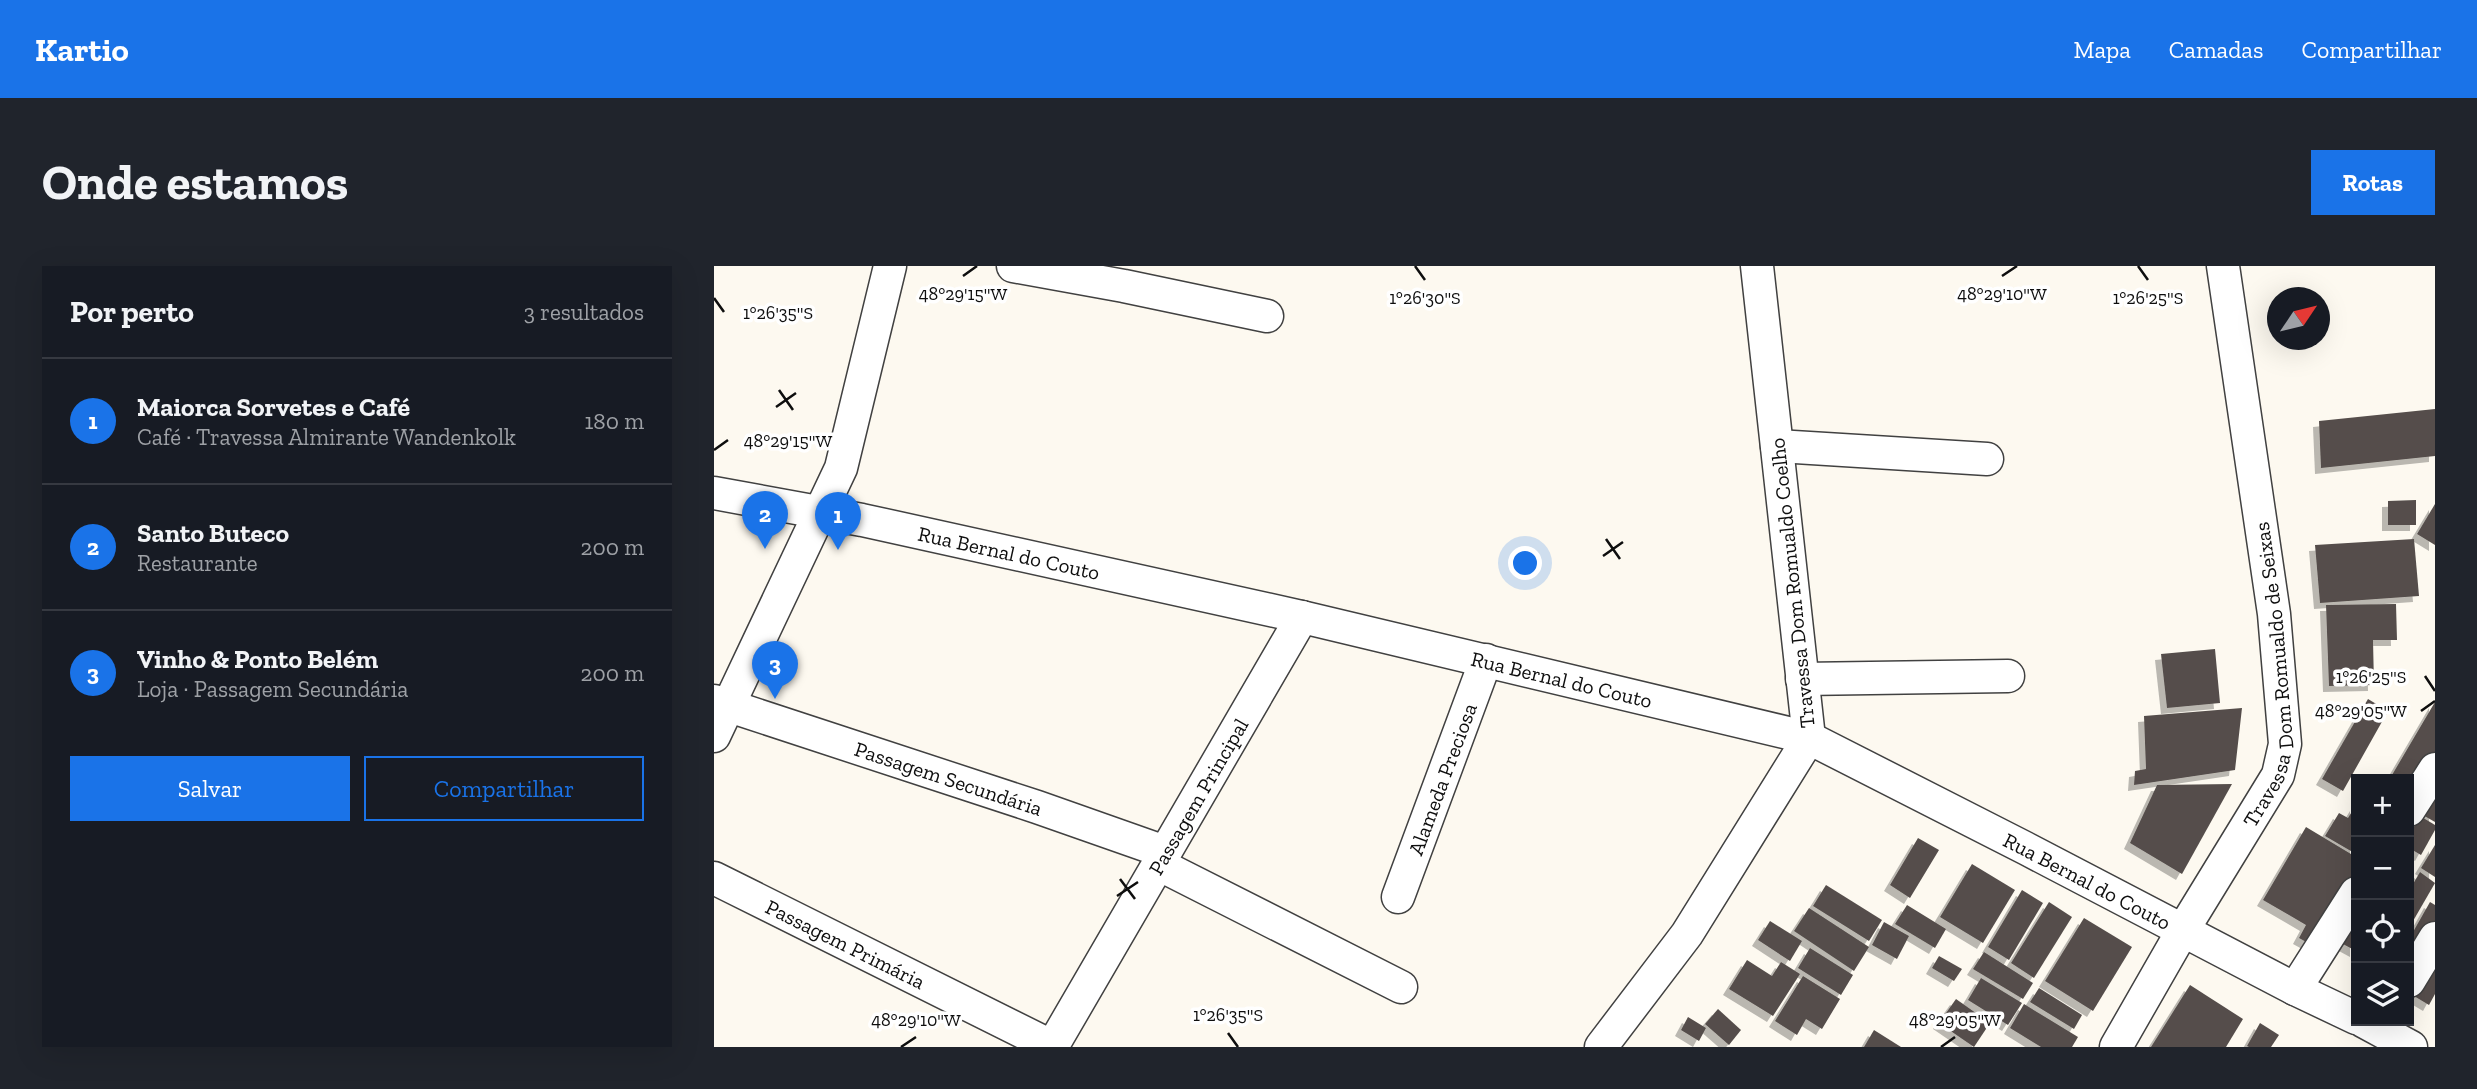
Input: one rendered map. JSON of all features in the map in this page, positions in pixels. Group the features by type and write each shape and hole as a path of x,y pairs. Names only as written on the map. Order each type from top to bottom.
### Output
{"street":[{"path":"714,736 722,704 822,511 841,468 890,266"},
{"path":"1013,266 1267,316"},
{"name":"Travessa Dom Romualdo Coelho","path":"1601,1047 1687,934 1809,738 1757,266"},
{"name":"Travessa Dom Romualdo de Seixas","path":"2116,1047 2183,930 2278,775 2285,744 2274,614 2223,266"},
{"path":"1777,446 1987,459"},
{"name":"Rua Bernal do Couto","path":"714,493 822,511 1302,617 1809,738 2295,989 2351,1013"},
{"name":"Passagem Principal","path":"1052,1047 1302,617"},
{"name":"Alameda Preciosa","path":"1398,898 1486,660"},
{"path":"1802,679 2008,676"},
{"name":"Passagem Secundária","path":"722,704 1037,807 1162,858 1401,987"},
{"path":"2414,802 2435,769"},
{"name":"Passagem Primária","path":"714,878 1052,1047"},
{"path":"2295,989 2352,900"},
{"path":"2414,973 2435,938"},
{"name":"Rua Bernal do Couto","path":"2377,1026 2411,1047"}],"building":[{"path":"2435,409 2435,456 2321,468 2319,421"},
{"path":"2416,500 2416,525 2388,525 2388,501"},
{"path":"2435,504 2435,545 2417,534"},
{"path":"2414,539 2419,596 2320,603 2315,545"},
{"path":"2396,604 2397,640 2373,640 2374,685 2329,686 2326,605"},
{"path":"2215,649 2220,703 2167,708 2161,654"},
{"path":"2368,699 2388,711 2343,791 2322,779"},
{"path":"2435,702 2435,761 2414,780 2414,774 2393,774"},
{"path":"2242,708 2235,770 2134,785 2135,771 2146,769 2144,716"},
{"path":"2232,784 2182,874 2130,843 2157,785"},
{"path":"2435,791 2435,822 2421,814"},
{"path":"2339,813 2348,818 2351,813 2351,851 2325,836"},
{"path":"2420,816 2435,825 2435,830 2421,855 2414,851 2414,827"},
{"path":"2306,827 2351,854 2351,895 2319,949 2299,938 2306,925 2263,900"},
{"path":"1918,838 1939,850 1910,898 1890,885"},
{"path":"2435,845 2435,877 2421,868"},
{"path":"1972,864 2015,890 1983,943 1940,917"},
{"path":"2420,872 2435,883 2414,919 2414,900 2414,882"},
{"path":"1826,885 1882,920 1869,941 1813,906"},
{"path":"2022,890 2043,903 2009,960 1988,947"},
{"path":"2049,902 2072,917 2034,978 2011,963"},
{"path":"2430,902 2435,905 2435,931 2414,967 2414,963 2414,930"},
{"path":"1907,905 1946,929 1935,948 1895,924"},
{"path":"1809,908 1869,947 1854,971 1794,931"},
{"path":"2084,918 2132,947 2093,1011 2045,981"},
{"path":"1770,921 1802,941 1790,961 1758,940"},
{"path":"1884,922 1909,936 1897,959 1872,945"},
{"path":"2351,930 2351,948 2343,944"},
{"path":"1810,948 1853,975 1841,995 1798,968"},
{"path":"2435,948 2435,994 2429,1005 2414,996 2414,984"},
{"path":"1984,952 2033,983 2023,999 1973,969"},
{"path":"1939,956 1962,969 1954,981 1932,968"},
{"path":"1747,960 1772,976 1781,962 1800,974 1773,1016 1729,989"},
{"path":"1803,976 1840,999 1822,1029 1806,1019 1797,1035 1775,1021"},
{"path":"1981,978 2022,1003 2008,1025 1968,1000"},
{"path":"2190,985 2243,1019 2226,1047 2151,1047"},
{"path":"2039,988 2082,1015 2074,1029 2030,1002"},
{"path":"1956,999 1990,1023 1974,1047 1939,1023"},
{"path":"2024,1004 2078,1037 2072,1047 2041,1047 2010,1028"},
{"path":"1718,1009 1741,1030 1729,1045 1705,1024"},
{"path":"1688,1017 1706,1028 1699,1041 1681,1030"},
{"path":"2260,1023 2279,1035 2271,1047 2247,1046"},
{"path":"1874,1030 1901,1047 1864,1047"}],"place":[{"name":"Santo Buteco","path":"765,549"},
{"name":"Maiorca Sorvetes e Café","path":"838,550"},
{"name":"Vinho & Ponto Belém","path":"775,699"}]}
